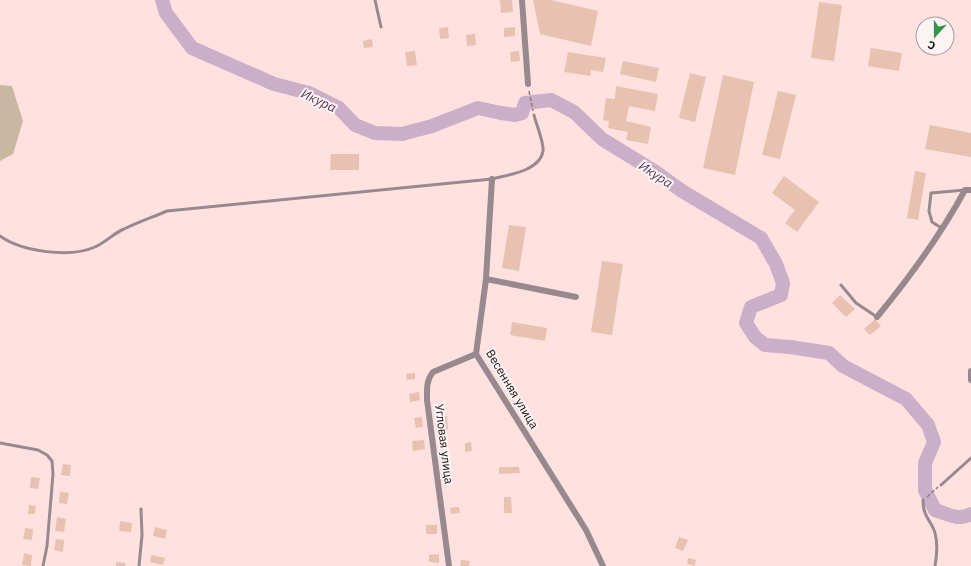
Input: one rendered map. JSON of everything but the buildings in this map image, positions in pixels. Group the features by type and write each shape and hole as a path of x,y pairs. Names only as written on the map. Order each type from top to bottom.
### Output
{"street":[{"path":"522,0 528,84"},
{"name":"Весенняя улица","path":"492,179 486,279 476,354 586,530 603,566"},
{"path":"877,317 901,288 946,225 968,190"},
{"path":"486,279 576,297"},
{"name":"Угловая улица","path":"449,566 427,400 427,385 433,372 476,354"},
{"path":"971,371 971,380"}],"lane":[{"path":"375,0 381,27"},
{"path":"0,236 36,249 67,254 95,247 123,229 167,211 492,179 530,168 540,160 543,150 534,115"},
{"path":"946,225 940,227 932,222 929,211 932,193 968,190"},
{"path":"841,285 856,303 877,317"},
{"path":"0,443 38,450 47,455 52,461 53,474 47,546 43,566"},
{"path":"941,485 971,458"},
{"path":"923,500 927,520 935,532 937,552 935,566"},
{"path":"139,566 142,535 141,509"}],"path":[{"path":"528,84 534,115"},
{"path":"923,500 941,485"}],"shaded area":[{"path":"0,85 12,86 23,121 13,154 0,161"}],"waterway":[{"name":"Икура","path":"162,0 166,13 192,48 274,84 309,93 339,108 355,125 375,133 402,134 432,126 478,108 515,115 522,113 525,103 551,100 574,112 602,139 654,171 682,191 761,238 776,264 783,283 781,295 751,307 746,323 755,337 765,345 829,353 843,366 906,399 928,425 934,442 925,463 925,490 935,510 958,517 971,514"}]}
